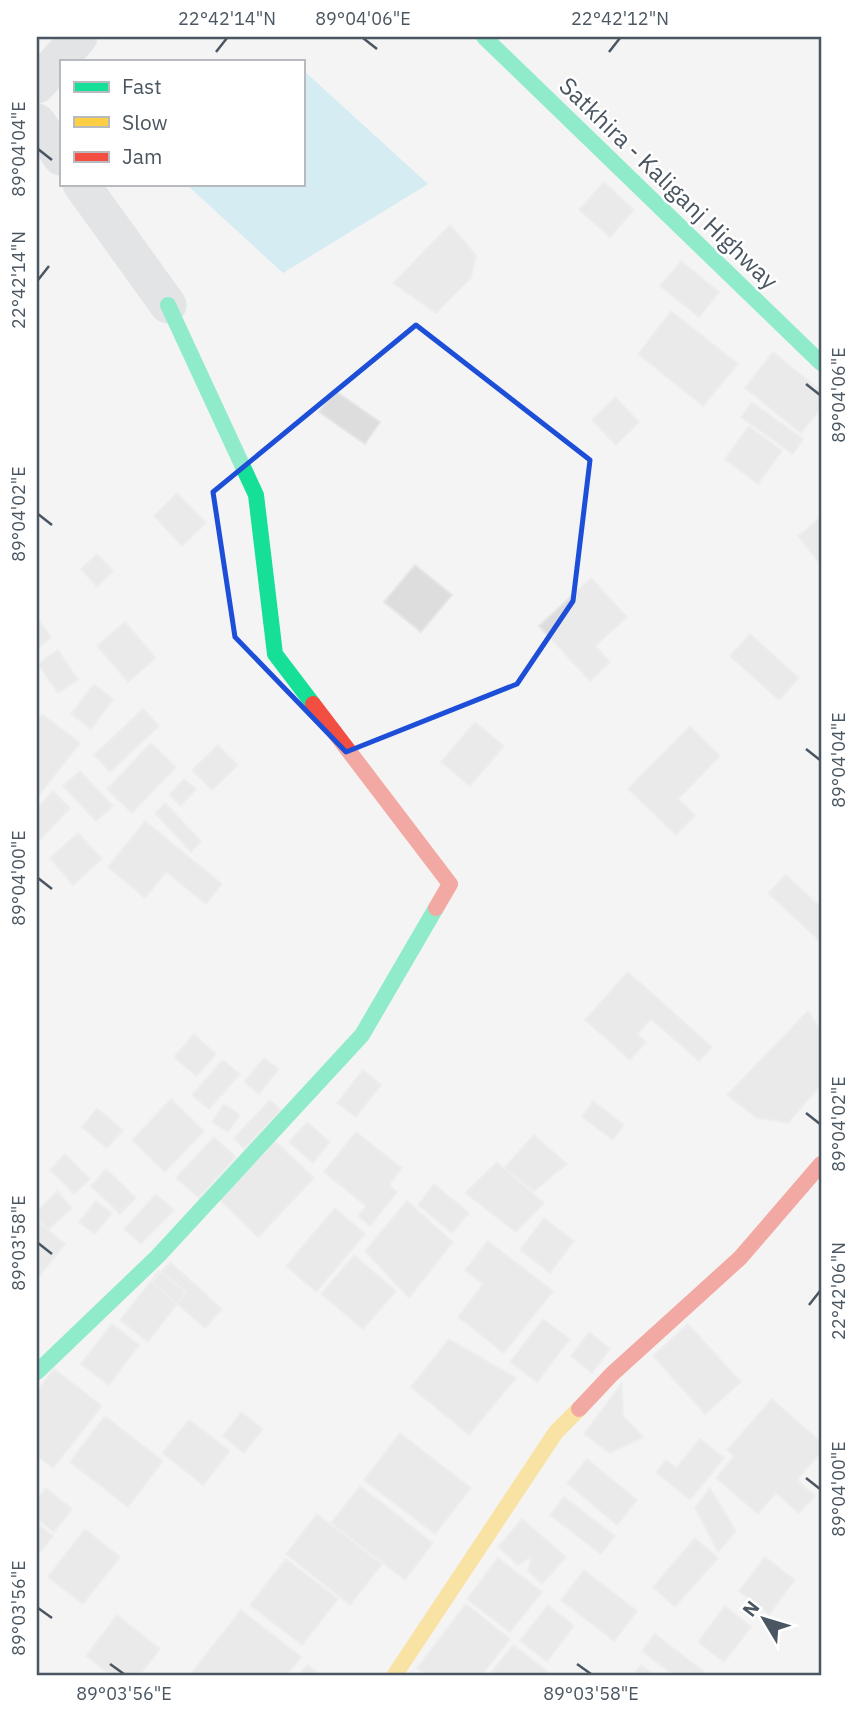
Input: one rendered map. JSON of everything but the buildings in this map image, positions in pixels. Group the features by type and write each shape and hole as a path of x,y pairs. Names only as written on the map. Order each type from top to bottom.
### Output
{"main road":[{"name":"Satkhira - Kaliganj Highway","path":"484,37 601,151 701,242 821,363"},
{"path":"37,1372 158,1256 362,1035 450,884 275,654 256,495 168,305"},
{"path":"394,1676 495,1520 556,1433 612,1374 740,1258 821,1164"}],"street":[{"path":"37,85 79,37"},
{"path":"37,122 60,156"},
{"path":"82,186 168,305"}],"highlighted area":[{"path":"416,325 590,460 573,601 517,684 346,752 235,637 213,492 286,429"}],"water":[{"path":"304,71 428,184 283,273 188,186 304,186"}],"traffic: fast":[{"path":"484,37 821,363"},
{"path":"168,305 256,495 275,654 313,704"},
{"path":"37,1372 158,1256 362,1035 436,908"}],"traffic: slow":[{"path":"394,1676 556,1432 579,1409"}],"traffic: jam":[{"path":"313,704 450,884 436,908"},
{"path":"579,1409 612,1374 740,1258 821,1164"}]}
